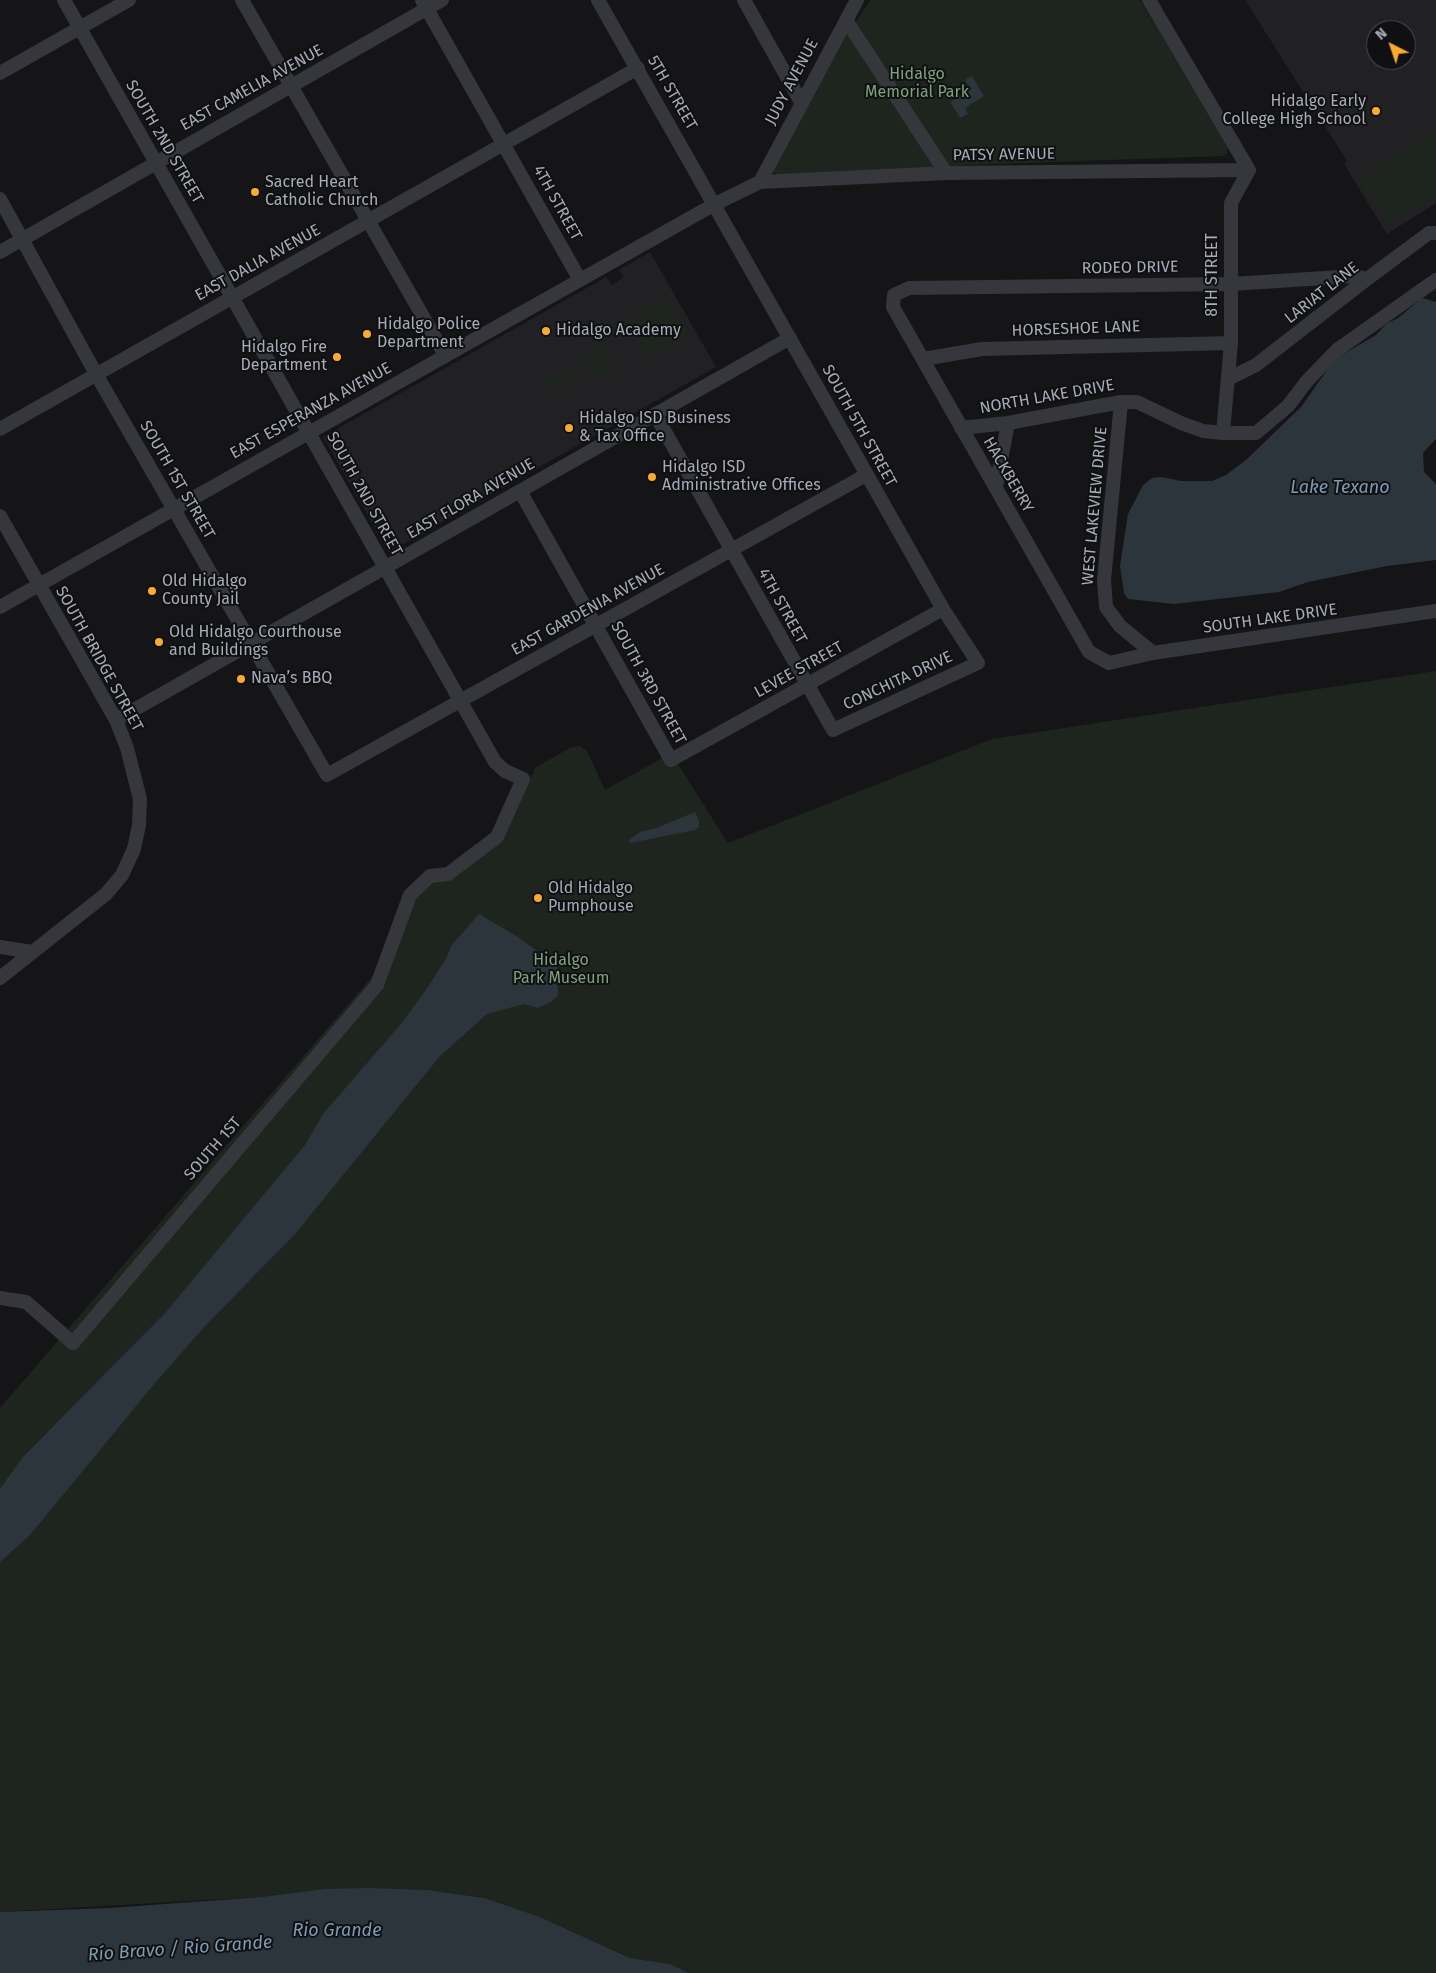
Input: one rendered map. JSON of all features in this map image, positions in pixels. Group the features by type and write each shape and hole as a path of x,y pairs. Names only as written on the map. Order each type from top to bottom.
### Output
{"street":[{"name":"SOUTH 2ND STREET","path":"64,0 310,432 460,702 498,766 522,779 497,837 448,874 430,876 410,894"},
{"path":"0,73 129,0"},
{"path":"242,0 367,221 446,355"},
{"name":"EAST CAMELIA AVENUE","path":"0,252 290,87 425,4 442,0"},
{"name":"5TH STREET","path":"598,0 715,204"},
{"path":"744,0 801,102"},
{"name":"JUDY AVENUE","path":"760,182 857,0"},
{"path":"1149,0 1249,170"},
{"name":"4TH STREET","path":"425,4 580,280"},
{"path":"846,20 946,173"},
{"name":"EAST DALIA AVENUE","path":"0,429 638,68"},
{"name":"PATSY AVENUE","path":"760,182 946,173 1249,170"},
{"name":"8TH STREET","path":"1223,433 1231,343 1231,203 1249,170"},
{"name":"EAST ESPERANZA AVENUE","path":"0,607 715,204 760,182"},
{"name":"SOUTH 1ST STREET","path":"0,199 96,374 327,775"},
{"name":"SOUTH 5TH STREET","path":"715,204 866,475 943,609 978,663"},
{"name":"LARIAT LANE","path":"1228,379 1256,365 1367,279 1430,233 1436,233"},
{"name":"RODEO DRIVE","path":"894,295 909,288 1231,284 1337,276 1356,276 1367,279"},
{"path":"1223,433 1256,433 1288,406 1307,381 1337,350 1436,280"},
{"name":"HACKBERRY","path":"894,295 893,307 1089,652 1109,663"},
{"name":"EAST FLORA AVENUE","path":"116,720 790,338"},
{"name":"HORSESHOE LANE","path":"923,359 982,349 1231,343"},
{"name":"NORTH LAKE DRIVE","path":"961,428 1008,424 1121,402 1137,402 1181,423 1203,431 1223,433"},
{"name":"WEST LAKEVIEW DRIVE","path":"1121,402 1104,580 1106,607 1120,626 1153,653"},
{"name":"4TH STREET","path":"655,414 833,730"},
{"path":"996,487 1008,424"},
{"name":"EAST GARDENIA AVENUE","path":"327,775 866,475"},
{"name":"SOUTH 3RD STREET","path":"520,492 671,760"},
{"name":"SOUTH BRIDGE STREET","path":"0,516 38,586 116,720 130,756 140,799 139,825 134,850 122,875 106,894 0,978"},
{"name":"LEVEE STREET","path":"671,760 943,609"},
{"name":"SOUTH LAKE DRIVE","path":"1109,663 1153,653 1436,611"},
{"name":"CONCHITA DRIVE","path":"833,730 978,663"},
{"name":"SOUTH 1ST","path":"0,1298 26,1302 73,1343 377,985 410,894"},
{"path":"0,947 32,952"}],"shaded area":[{"name":"Hidalgo Early College High School","path":"1245,0 1436,0 1436,203 1387,234 1344,164 1347,161"},
{"path":"650,252 716,367 389,552 323,437 606,277 612,285 624,277 619,270"}],"green space":[{"name":"Hidalgo Memorial Park","path":"871,0 1140,0 1228,147 1227,153 1224,156 967,165 777,175 772,171 836,49"},
{"path":"1436,130 1436,195 1388,225 1359,179"},
{"path":"666,297 688,335 669,346 651,315 669,347 650,357 628,319"},
{"path":"599,344 604,352 583,363 579,355"},
{"path":"608,354 616,369 592,382 585,367"},
{"path":"573,366 577,371 566,388 552,391 547,379"},
{"name":"Hidalgo Park Museum","path":"1436,671 1436,1973 689,1973 670,1964 630,1958 540,1917 486,1898 428,1890 324,1889 261,1897 0,1912 0,1408 376,972 401,904 453,867 480,855 502,842 503,833 536,767 572,747 580,746 587,751 605,790 671,753 728,843 992,739"}],"water":[{"path":"972,76 984,96 965,108 968,114 960,118 950,102 971,89 965,80"},
{"name":"Lake Texano","path":"1422,298 1436,302 1436,439 1423,453 1424,472 1436,484 1436,560 1387,566 1308,582 1279,592 1174,604 1128,599 1124,593 1120,566 1128,514 1143,485 1152,478 1161,477 1181,481 1212,481 1226,475 1246,460 1301,407 1335,359 1376,335 1386,324 1398,318"},
{"path":"695,812 699,820 699,827 695,830 630,843 629,840 640,832 656,828"},
{"path":"479,914 518,937 557,966 558,995 551,1002 538,1008 524,1004 487,1014 440,1056 295,1234 206,1325 155,1383 30,1535 0,1562 0,1489 22,1458 166,1312 305,1145 323,1114 400,1025 426,990 447,957 451,946"},
{"name":"Rio Grande","path":"324,1889 428,1890 485,1898 540,1917 630,1958 670,1964 689,1973 0,1973 0,1912 110,1908 261,1897"}],"place":[{"name":"Hidalgo Early College High School","path":"1376,111"},
{"name":"Sacred Heart Catholic Church","path":"255,192"},
{"name":"Hidalgo Academy","path":"546,331"},
{"name":"Hidalgo Police Department","path":"367,334"},
{"name":"Hidalgo Fire Department","path":"337,357"},
{"name":"Hidalgo ISD Business & Tax Office","path":"569,428"},
{"name":"Hidalgo ISD Administrative Offices","path":"652,477"},
{"name":"Old Hidalgo County Jail","path":"152,591"},
{"name":"Old Hidalgo Courthouse and Buildings","path":"159,642"},
{"name":"Nava’s BBQ","path":"241,679"},
{"name":"Old Hidalgo Pumphouse","path":"538,898"}],"water label":[{"name":"Río Bravo / Rio Grande","path":"180,1949"}]}
